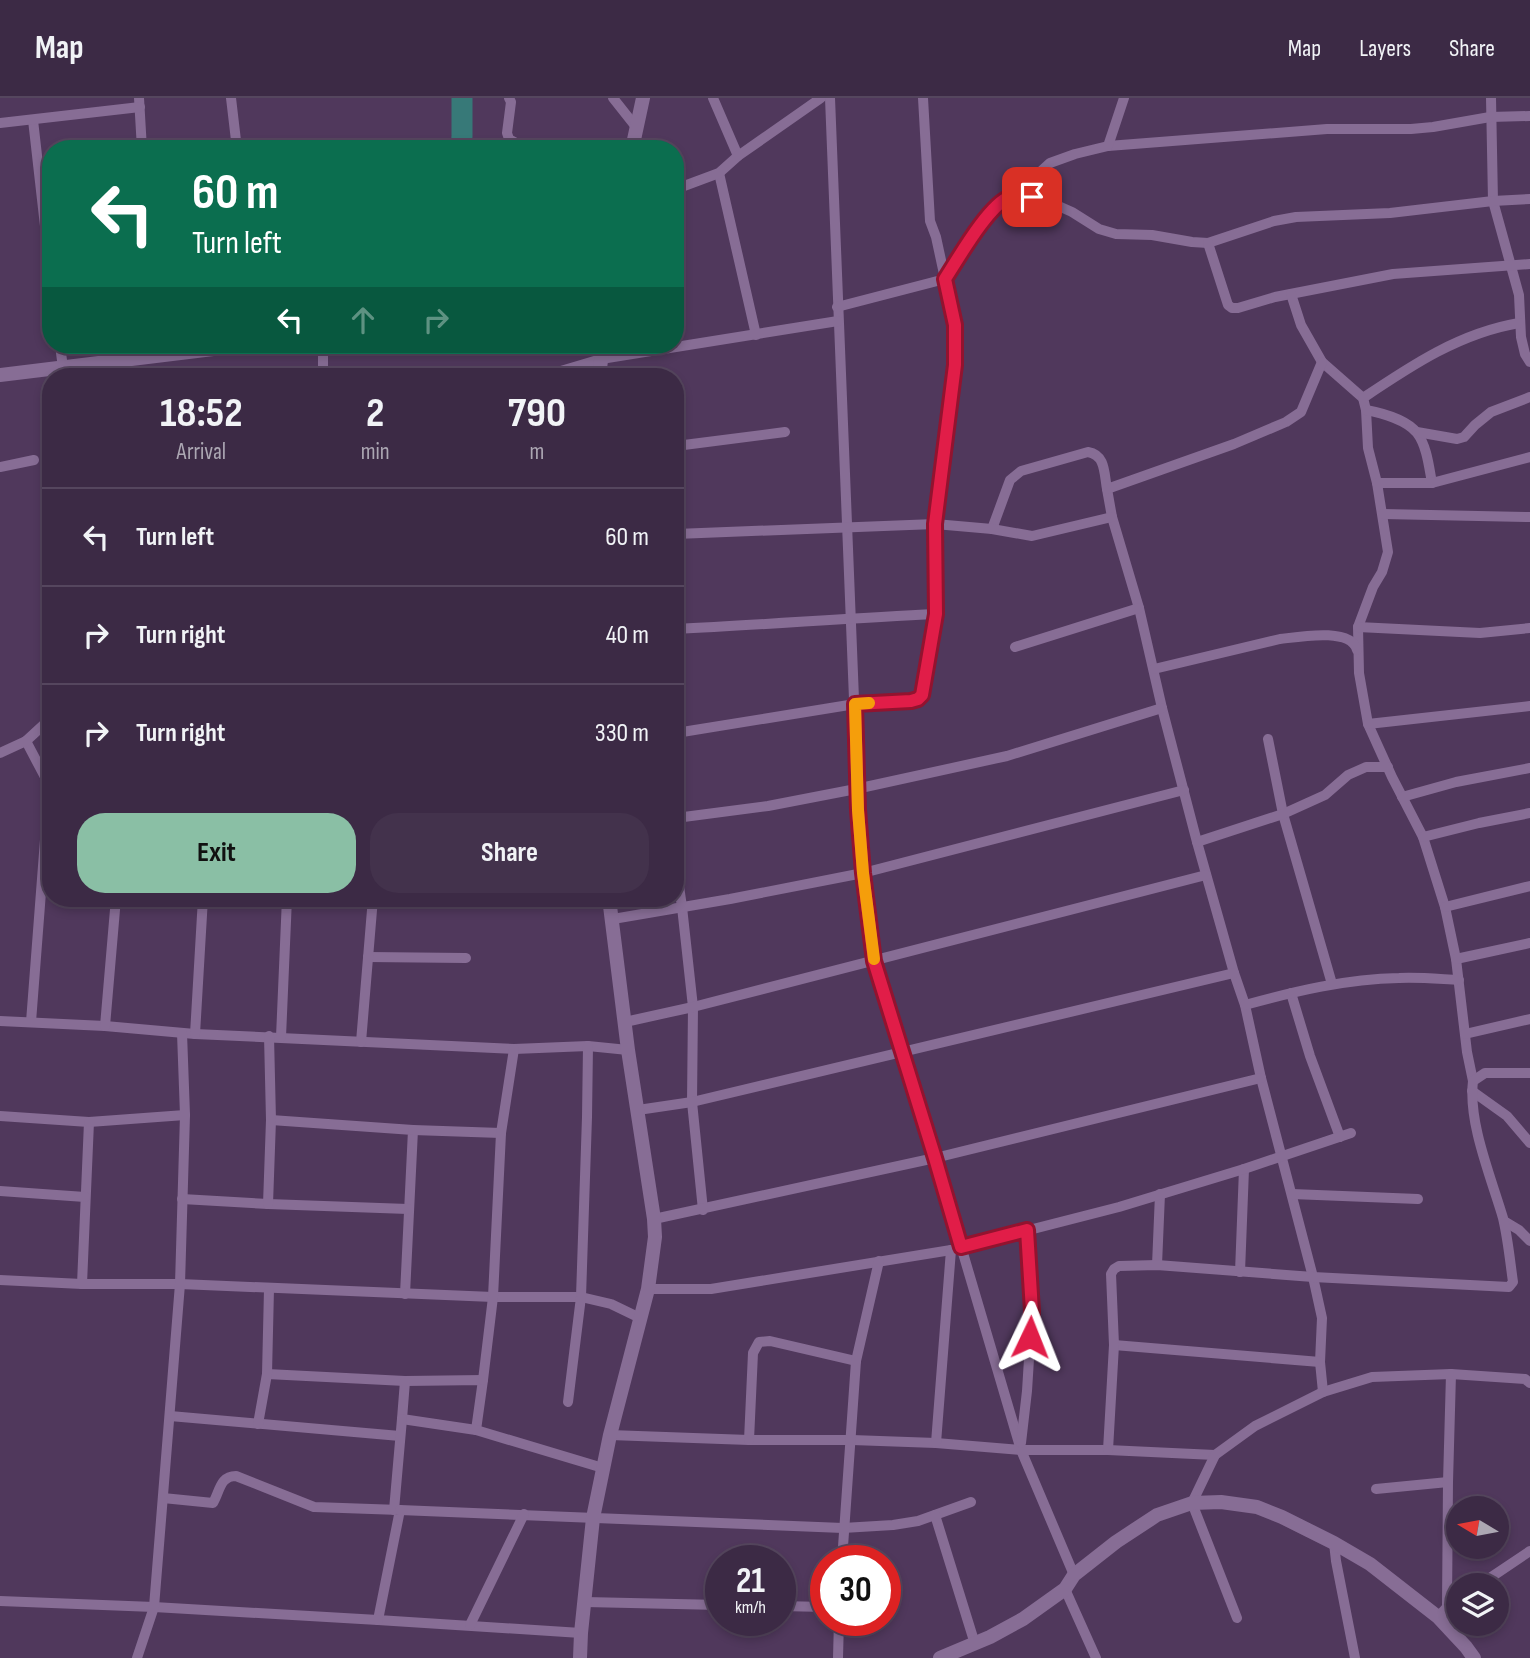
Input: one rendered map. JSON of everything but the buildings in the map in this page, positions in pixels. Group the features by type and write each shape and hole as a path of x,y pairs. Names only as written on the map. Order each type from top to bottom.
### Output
{"street":[{"path":"231,98 236,140"},
{"path":"509,98 511,102 507,133 511,140"},
{"path":"613,98 636,127"},
{"path":"634,140 643,98"},
{"path":"713,98 738,156"},
{"path":"684,186 719,173 738,156 821,98"},
{"path":"830,98 855,704 856,789 874,961 935,1158 956,1249 1021,1450 1074,1575"},
{"path":"684,732 855,704 918,699 922,695 936,614 935,524 955,365 955,325 930,221 923,98"},
{"path":"1108,146 1124,98"},
{"path":"1491,98 1493,201 1519,295 1525,354 1530,362"},
{"path":"0,123 139,102 141,140"},
{"path":"837,307 945,279 992,211 1006,198 1015,195 1049,163 1074,154 1108,146 1327,129 1411,129 1490,117 1530,116"},
{"path":"33,120 42,173"},
{"path":"719,173 756,335"},
{"path":"1015,195 1054,204 1099,229 1116,234 1152,234 1208,243 1274,221 1296,217 1390,213 1530,199"},
{"path":"1208,243 1228,305 1232,308 1275,296 1393,274 1530,264"},
{"path":"1291,294 1301,325 1322,362 1365,404 1417,432 1457,439 1464,437 1491,412 1530,397"},
{"path":"684,343 756,335 838,321"},
{"path":"1365,404 1409,368 1471,335 1523,321"},
{"path":"61,354 63,368 174,354"},
{"path":"563,368 597,354"},
{"path":"1107,489 1234,444 1286,422 1301,412 1322,362"},
{"path":"0,375 42,370"},
{"path":"1108,1450 1114,1345 1111,1275 1119,1266 1157,1265 1313,1277 1509,1287 1513,1282 1503,1221 1478,1139 1459,980 1445,907 1423,837 1368,724 1359,673 1358,627 1388,551 1377,482 1368,448 1365,404"},
{"path":"684,445 785,432"},
{"path":"1417,432 1424,448 1432,482"},
{"path":"992,529 1010,480 1021,471 1088,452 1101,458 1112,517 1139,608 1206,875 1245,1004 1261,1078 1313,1277 1322,1318 1322,1392"},
{"path":"1377,482 1432,482 1530,457"},
{"path":"0,467 34,460"},
{"path":"1383,514 1530,517"},
{"path":"684,534 935,524 1032,536 1112,517"},
{"path":"1015,647 1139,608"},
{"path":"684,629 936,614"},
{"path":"1358,627 1480,633 1530,628"},
{"path":"1154,669 1280,639 1311,636 1337,635 1348,638 1356,645 1359,659"},
{"path":"1368,724 1530,706"},
{"path":"684,817 768,806 1007,756 1162,708"},
{"path":"0,753 26,741 42,726"},
{"path":"1268,739 1283,814 1332,984"},
{"path":"26,741 42,770"},
{"path":"1197,842 1283,814 1325,795 1348,775 1366,767 1388,767"},
{"path":"1402,797 1456,782 1530,768"},
{"path":"684,907 863,873 1184,790"},
{"path":"1423,837 1530,813"},
{"path":"625,1022 693,1007 1206,875"},
{"path":"31,1023 42,879"},
{"path":"1445,907 1530,886"},
{"path":"105,1026 115,907"},
{"path":"195,1034 202,907"},
{"path":"281,1037 287,907"},
{"path":"361,1042 372,907"},
{"path":"580,1658 593,1518 610,1436 648,1289 654,1245 653,1219 611,907"},
{"path":"613,919 682,907 693,1007 692,1102 703,1210"},
{"path":"1456,959 1530,943"},
{"path":"368,957 466,958"},
{"path":"638,1110 692,1102 1234,973"},
{"path":"1245,1004 1332,984 1401,978 1459,980"},
{"path":"648,1289 711,1289 956,1249 1119,1207 1346,1135 1311,1056 1291,993"},
{"path":"1465,1034 1530,1019"},
{"path":"0,1021 361,1042 514,1049 588,1046 628,1050"},
{"path":"137,1658 154,1607 180,1284 185,1115 182,1033"},
{"path":"268,1204 271,1120 269,1036"},
{"path":"568,1402 581,1297 588,1046"},
{"path":"476,1430 493,1297 501,1133 514,1049"},
{"path":"1473,1086 1485,1073 1530,1073"},
{"path":"653,1219 935,1158 1261,1078"},
{"path":"1473,1086 1507,1116 1530,1143"},
{"path":"0,1116 89,1122 185,1115"},
{"path":"271,1120 501,1133"},
{"path":"82,1284 89,1122"},
{"path":"405,1294 413,1130"},
{"path":"1240,1272 1244,1169"},
{"path":"0,1191 85,1197"},
{"path":"1292,1194 1418,1199"},
{"path":"1157,1265 1160,1195"},
{"path":"182,1199 408,1209"},
{"path":"1503,1221 1525,1227 1530,1241"},
{"path":"1021,1450 1032,1311 1027,1230"},
{"path":"936,1443 956,1249"},
{"path":"842,1545 856,1361 879,1261"},
{"path":"0,1280 82,1284 180,1284 493,1297 581,1297 611,1304 640,1318"},
{"path":"258,1424 267,1374 268,1289"},
{"path":"749,1440 754,1353 758,1342 770,1340 856,1361"},
{"path":"1114,1345 1320,1362"},
{"path":"267,1374 405,1381 483,1380"},
{"path":"1443,1612 1451,1374"},
{"path":"1237,1618 1192,1503 1215,1455 1255,1426 1322,1392 1372,1377 1451,1374 1525,1379 1530,1383"},
{"path":"378,1620 397,1510 405,1381"},
{"path":"170,1416 400,1436"},
{"path":"402,1419 476,1430 603,1468"},
{"path":"610,1436 852,1440 1021,1450 1108,1450 1215,1455"},
{"path":"163,1498 213,1503 224,1479 236,1476 314,1507 843,1528 918,1521 971,1502"},
{"path":"1376,1489 1448,1482"},
{"path":"948,1656 1023,1619 1065,1589 1074,1575 1157,1515 1192,1503 1221,1502 1256,1507 1282,1517 1370,1564 1443,1612 1474,1658"},
{"path":"470,1625 524,1514"},
{"path":"935,1515 975,1644"},
{"path":"1334,1543 1355,1658"},
{"path":"1497,1573 1530,1551"},
{"path":"1065,1589 1096,1658"},
{"path":"0,1601 154,1607 581,1633"},
{"path":"585,1602 705,1605"},
{"path":"838,1658 839,1636"}],"waterway":[{"path":"462,98 462,140"}],"slow traffic":[{"path":"869,703 855,704 856,789 874,959"}],"route":[{"path":"1030,1337 1032,1311 1027,1230 961,1247 874,961 856,789 855,704 911,701 922,695 936,614 935,524 955,365 955,325 945,279 992,211 1006,198 1015,195 1032,197"}]}
